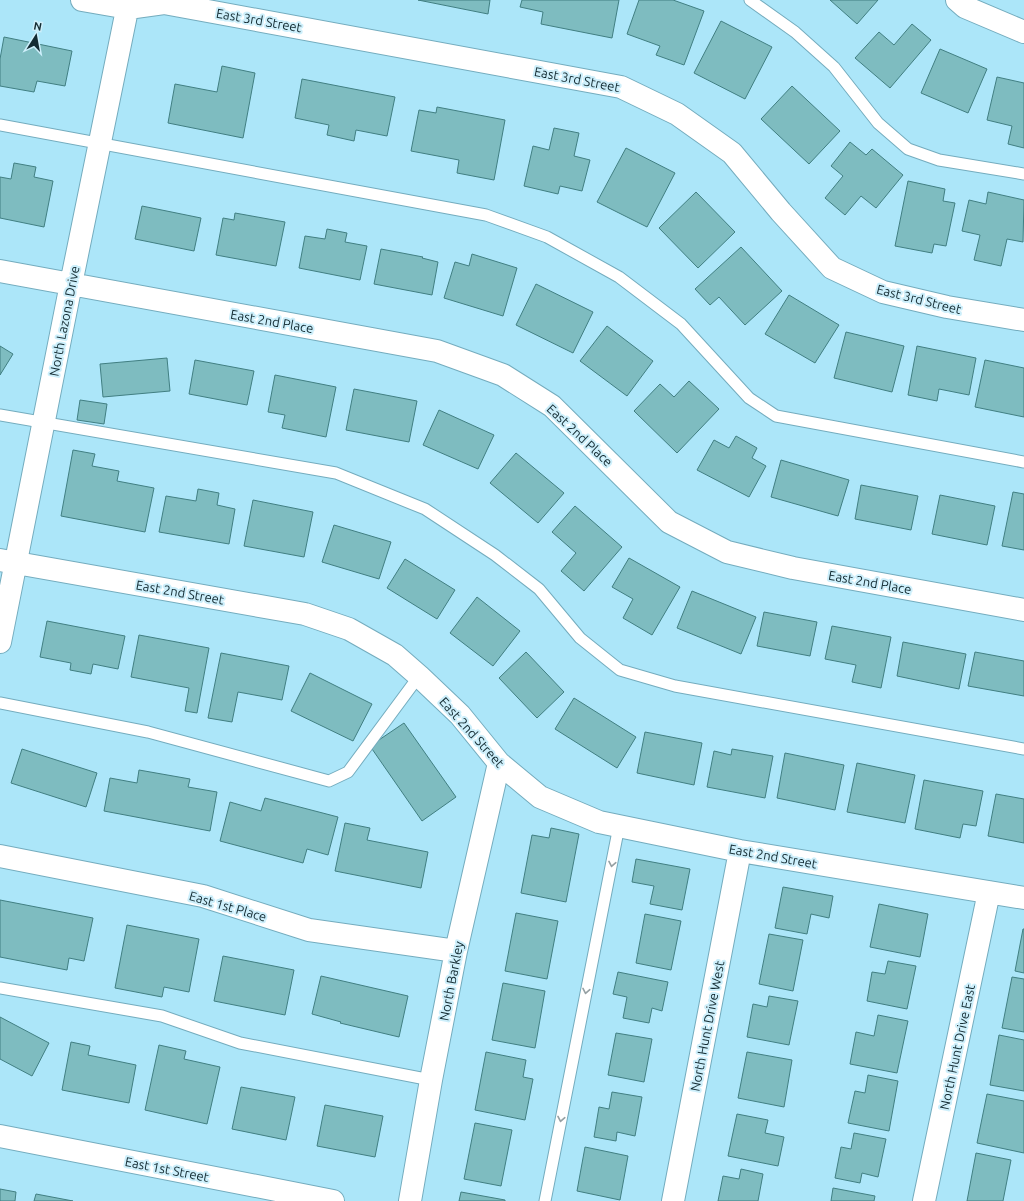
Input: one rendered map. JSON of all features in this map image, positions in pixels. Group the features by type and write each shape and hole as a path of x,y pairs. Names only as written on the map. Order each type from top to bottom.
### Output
{"street":[{"name":"East 3rd Street","path":"82,0 129,4 164,2 621,87 677,114 732,153 781,212 832,268 883,292 947,307 1024,320"},
{"path":"957,0 965,7 1024,32"},
{"name":"North Lazona Drive","path":"0,642 8,561 44,423 129,4"},
{"name":"East 2nd Place","path":"0,272 436,351 503,375 552,406 670,522 728,552 793,568 1024,610"},
{"name":"East 2nd Street","path":"8,561 305,614 349,629 395,655 420,676 460,715 499,763 540,797 599,822 740,851 1024,898"},
{"name":"North Barkley","path":"410,1201 431,1080 456,951 499,763"},
{"name":"North Hunt Drive West","path":"673,1201 740,851"},
{"name":"East 1st Place","path":"0,856 203,896 309,930 456,951"},
{"name":"North Hunt Drive East","path":"924,1201 989,892"},
{"name":"East 1st Street","path":"0,1136 333,1201"}],"lane":[{"path":"750,0 795,32 834,67 878,123 908,149 939,160 1024,174"},
{"path":"0,125 486,215 548,237 619,277 681,324 749,398 776,416 1024,462"},
{"path":"0,415 336,474 425,509 495,555 539,589 580,638 620,670 675,686 1024,749"},
{"path":"0,704 148,732 329,781 348,772 420,676"},
{"path":"545,1201 619,826"},
{"path":"0,988 162,1016 240,1043 431,1080"}],"building":[{"path":"418,0 490,0 488,14"},
{"path":"522,0 619,0 612,38 541,24 543,12 520,7"},
{"path":"639,0 673,0 704,11 684,65 656,55 660,46 627,34"},
{"path":"830,0 878,0 857,24"},
{"path":"721,21 772,47 745,99 694,73"},
{"path":"912,24 931,40 890,88 855,58 879,32 894,45"},
{"path":"4,37 72,51 65,86 37,81 34,92 0,86 0,59"},
{"path":"940,49 987,69 968,113 921,93"},
{"path":"222,66 255,73 243,138 168,123 175,84 217,92"},
{"path":"997,77 1024,83 1024,148 1008,144 1012,126 987,120"},
{"path":"302,79 395,97 387,136 356,130 354,141 327,135 329,125 295,118"},
{"path":"792,86 840,131 809,164 761,119"},
{"path":"437,107 505,120 494,180 457,173 459,160 411,151 419,110 436,113"},
{"path":"554,128 579,133 574,156 590,160 582,191 560,186 558,194 524,186 533,146 549,150"},
{"path":"850,142 866,155 872,149 903,175 876,208 861,196 845,215 825,198 843,176 831,166"},
{"path":"626,148 675,173 647,227 597,202"},
{"path":"14,163 36,167 34,177 53,181 44,227 0,218 0,177 11,179"},
{"path":"908,181 945,189 943,201 955,203 946,246 934,244 932,253 895,246"},
{"path":"696,192 735,232 698,268 659,228"},
{"path":"988,192 1024,200 1023,242 1007,239 1001,266 974,260 980,235 962,231 969,200 986,204"},
{"path":"142,206 201,218 194,251 135,239"},
{"path":"235,213 285,222 276,266 216,255 223,218 234,220"},
{"path":"327,229 347,233 345,242 367,246 360,280 299,268 305,236 325,239"},
{"path":"741,247 782,291 745,325 719,297 710,305 695,289"},
{"path":"381,249 423,257 422,258 438,262 432,295 374,284"},
{"path":"472,254 517,268 503,316 444,298 455,262 469,266"},
{"path":"536,284 593,312 573,353 516,325"},
{"path":"789,295 839,325 815,363 765,334"},
{"path":"607,326 653,361 627,396 580,361"},
{"path":"846,332 904,346 892,392 834,378"},
{"path":"0,346 13,354 0,375"},
{"path":"917,346 976,358 969,395 939,389 937,401 908,395"},
{"path":"167,358 170,391 103,397 100,364"},
{"path":"195,360 254,371 247,405 189,394"},
{"path":"985,360 1024,368 1024,417 975,407"},
{"path":"275,375 336,387 326,437 282,428 285,415 268,412"},
{"path":"689,381 719,409 677,453 634,411 660,384 674,397"},
{"path":"354,389 417,401 409,442 346,430"},
{"path":"80,400 107,404 104,424 77,420"},
{"path":"439,410 494,435 478,469 423,445"},
{"path":"736,436 757,448 752,458 766,466 749,497 697,470 714,440 729,448"},
{"path":"73,450 95,454 92,466 119,471 117,481 154,488 145,532 61,516"},
{"path":"516,453 564,493 538,523 490,483"},
{"path":"781,460 849,480 838,516 771,497"},
{"path":"861,485 918,496 911,530 855,519"},
{"path":"198,489 219,493 217,505 235,509 229,544 159,532 166,496 196,501"},
{"path":"1013,492 1024,494 1024,550 1002,546"},
{"path":"940,495 995,506 987,545 932,534"},
{"path":"253,500 313,512 304,557 244,546"},
{"path":"575,506 622,547 584,591 561,571 576,553 552,532"},
{"path":"334,525 391,542 379,579 322,562"},
{"path":"629,558 680,587 652,635 623,618 633,599 612,587"},
{"path":"405,559 455,590 437,619 387,588"},
{"path":"692,591 756,617 741,654 677,628"},
{"path":"477,597 520,631 493,666 450,633"},
{"path":"764,612 817,622 810,656 757,646"},
{"path":"47,621 125,636 118,669 93,664 91,674 70,670 71,663 40,657"},
{"path":"832,626 891,637 881,688 852,682 856,665 825,659"},
{"path":"139,635 209,648 197,713 185,711 189,688 131,677"},
{"path":"903,642 966,654 959,689 897,676"},
{"path":"526,652 564,692 537,718 499,678"},
{"path":"975,652 1024,661 1024,696 968,686"},
{"path":"221,653 289,666 282,700 238,692 232,722 208,718"},
{"path":"310,673 372,704 353,741 291,711"},
{"path":"574,698 636,737 617,768 555,729"},
{"path":"404,723 456,797 422,821 370,746"},
{"path":"645,732 702,743 694,785 637,773"},
{"path":"22,749 97,773 86,807 11,783"},
{"path":"732,749 773,756 765,798 707,787 714,751 731,755"},
{"path":"785,753 844,765 835,810 777,798"},
{"path":"857,763 915,775 905,823 847,812"},
{"path":"139,770 190,779 188,787 217,792 210,831 104,811 110,778 137,783"},
{"path":"924,780 983,791 976,826 963,824 960,838 915,829"},
{"path":"996,794 1024,799 1024,843 988,836"},
{"path":"265,798 338,817 328,855 307,849 303,863 220,841 230,802 261,811"},
{"path":"345,823 370,828 367,840 428,852 421,888 335,871"},
{"path":"551,828 579,834 566,902 521,893 532,835 549,838"},
{"path":"636,859 690,869 682,910 650,904 654,886 632,882"},
{"path":"783,887 833,896 829,918 811,914 807,934 775,928"},
{"path":"0,900 93,918 84,961 69,958 67,970 0,957"},
{"path":"879,904 928,914 920,957 870,947"},
{"path":"516,913 558,921 547,979 505,971"},
{"path":"645,914 681,921 671,970 636,963"},
{"path":"127,925 199,939 189,992 164,987 162,997 115,988"},
{"path":"1024,929 1024,973 1015,971"},
{"path":"769,934 803,940 793,991 759,984"},
{"path":"223,956 294,970 285,1015 214,1001"},
{"path":"888,961 916,966 907,1009 867,1001 872,972 885,974"},
{"path":"618,972 668,982 662,1011 652,1008 649,1023 623,1018 627,997 613,994"},
{"path":"321,976 408,996 399,1037 340,1023 341,1022 312,1014"},
{"path":"1012,977 1024,979 1024,1032 1002,1028"},
{"path":"503,983 545,991 535,1048 492,1040"},
{"path":"769,996 798,1001 789,1045 747,1037 753,1004 767,1007"},
{"path":"878,1015 908,1021 897,1073 850,1064 856,1032 874,1036"},
{"path":"0,1017 49,1043 32,1076 0,1059"},
{"path":"616,1033 652,1039 644,1082 608,1075"},
{"path":"999,1035 1024,1040 1024,1091 990,1085"},
{"path":"71,1042 90,1046 88,1055 136,1065 129,1103 62,1090"},
{"path":"159,1045 186,1051 184,1059 220,1067 207,1124 145,1110"},
{"path":"486,1052 526,1060 523,1077 533,1079 525,1120 475,1110"},
{"path":"747,1052 792,1060 784,1107 738,1098"},
{"path":"868,1075 898,1081 889,1131 848,1123 855,1091 865,1093"},
{"path":"241,1087 295,1097 286,1140 232,1129"},
{"path":"612,1092 642,1097 635,1136 617,1132 616,1141 594,1137 599,1107 609,1109"},
{"path":"987,1094 1024,1101 1024,1153 977,1143"},
{"path":"325,1105 383,1116 375,1157 317,1146"},
{"path":"737,1114 768,1120 765,1133 784,1137 778,1166 728,1156"},
{"path":"475,1123 512,1130 501,1186 464,1179"},
{"path":"854,1133 886,1139 878,1177 862,1173 860,1183 835,1178 841,1147 851,1149"},
{"path":"585,1147 628,1156 620,1200 577,1191"},
{"path":"976,1153 1011,1160 1003,1201 967,1201"},
{"path":"741,1169 763,1174 758,1201 718,1201 723,1176 739,1179"},
{"path":"833,1188 875,1196 874,1201 831,1201"},
{"path":"0,1189 16,1192 15,1201 0,1201"},
{"path":"461,1192 505,1200 505,1201 459,1201"},
{"path":"36,1194 73,1201 34,1201"}]}
